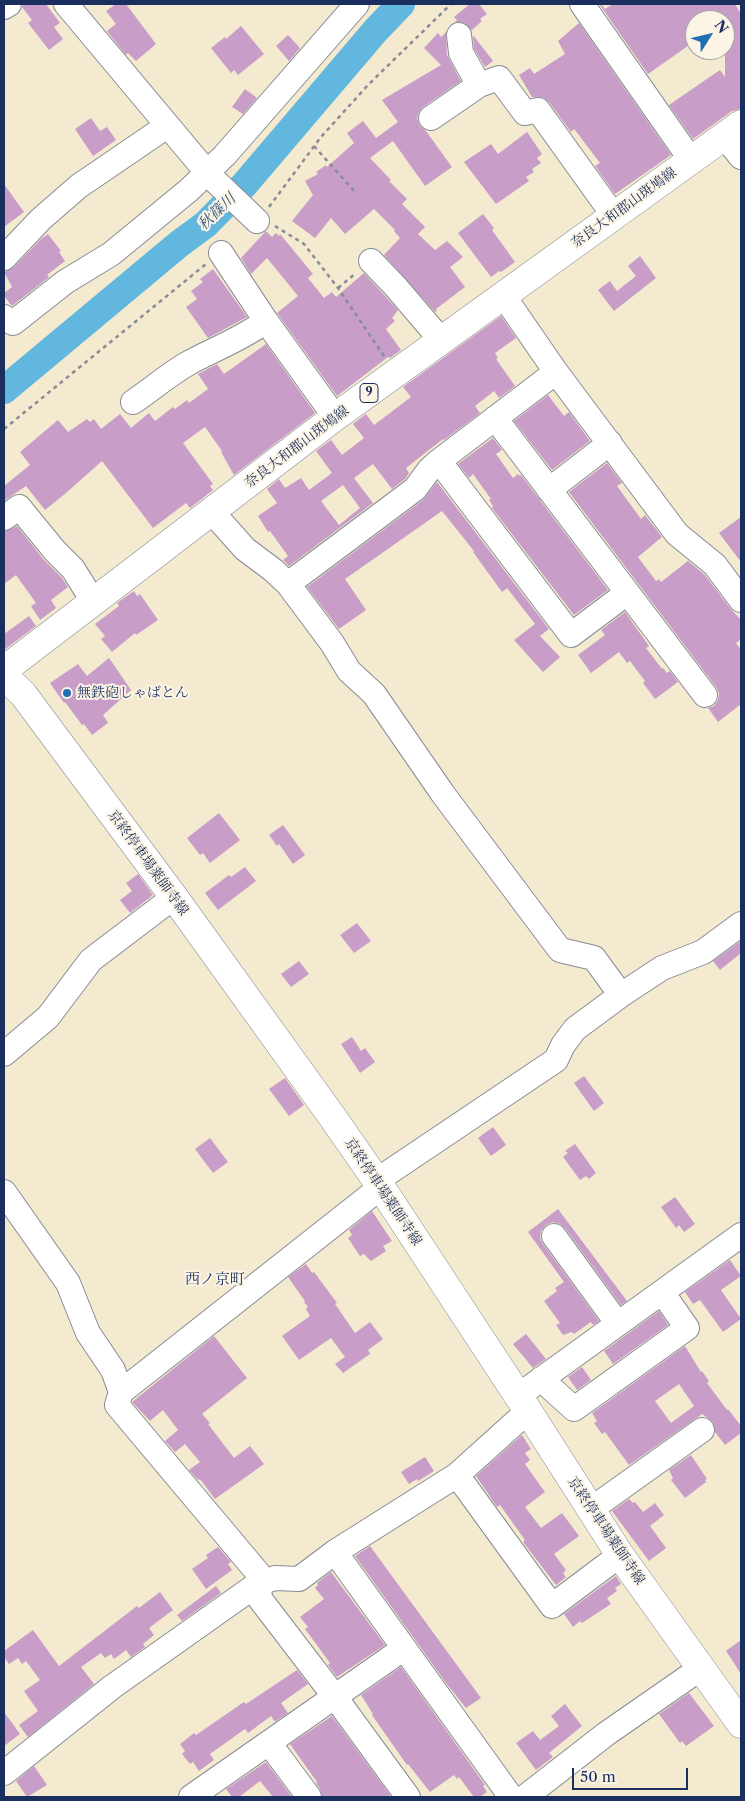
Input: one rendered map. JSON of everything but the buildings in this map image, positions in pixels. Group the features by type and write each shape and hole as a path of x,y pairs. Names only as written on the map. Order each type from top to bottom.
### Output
{"main road":[{"name":"奈良大和郡山斑鳩線","path":"4,670 336,417 733,130"},
{"name":"京終停車場薬師寺線","path":"4,676 24,694 174,897 325,1107 523,1403 620,1555 741,1724"}],"street":[{"path":"4,7 8,4"},
{"path":"66,4 208,174 260,221"},
{"path":"4,317 12,323 65,282 111,254 208,174 357,4"},
{"path":"582,4 691,160"},
{"path":"460,35 461,53 480,85"},
{"path":"432,118 480,85 499,78 525,113 538,110 614,216"},
{"path":"4,258 40,219 79,186 167,126"},
{"path":"733,130 741,157"},
{"path":"220,253 336,417"},
{"path":"370,261 395,286 441,340"},
{"path":"503,295 556,372 677,534 715,565 741,600"},
{"path":"133,402 185,366 213,350 250,333 266,320"},
{"path":"288,584 415,490 429,470 439,461 556,372"},
{"path":"494,418 705,695"},
{"path":"549,490 610,443"},
{"path":"439,461 571,635 627,593"},
{"path":"4,518 19,507 55,551 73,569 93,601"},
{"path":"212,512 245,549 288,584 332,643 349,671 374,694 443,794 560,950 594,958 621,995"},
{"path":"4,1054 48,1016 92,960 174,897"},
{"path":"408,1797 260,1599 258,1573 117,1405 121,1392 378,1184 556,1060 575,1029 662,968 703,952 741,924"},
{"path":"4,1192 68,1283 88,1333 113,1370 121,1392"},
{"path":"4,1773 112,1688 259,1583 275,1578 299,1579 335,1552 457,1475 523,1403 541,1380 741,1235"},
{"path":"554,1236 618,1324"},
{"path":"541,1380 574,1409 687,1328 662,1292"},
{"path":"590,1510 702,1430"},
{"path":"457,1475 552,1606 620,1555"},
{"path":"335,1552 403,1650 511,1797"},
{"path":"202,1794 269,1743 403,1650"},
{"path":"525,1797 606,1734 701,1668"},
{"path":"269,1743 309,1797"}],"path":[{"path":"314,146 354,191"},
{"path":"260,221 304,244 338,288 395,374"},
{"path":"338,288 370,261"}],"waterway":[{"name":"秋篠川","path":"4,390 179,244 206,224 244,185 376,30 401,4"}],"place":[{"name":"無鉄砲しゃばとん","path":"67,693"}],"district":[{"name":"西ノ京町","path":"215,1280"}]}
